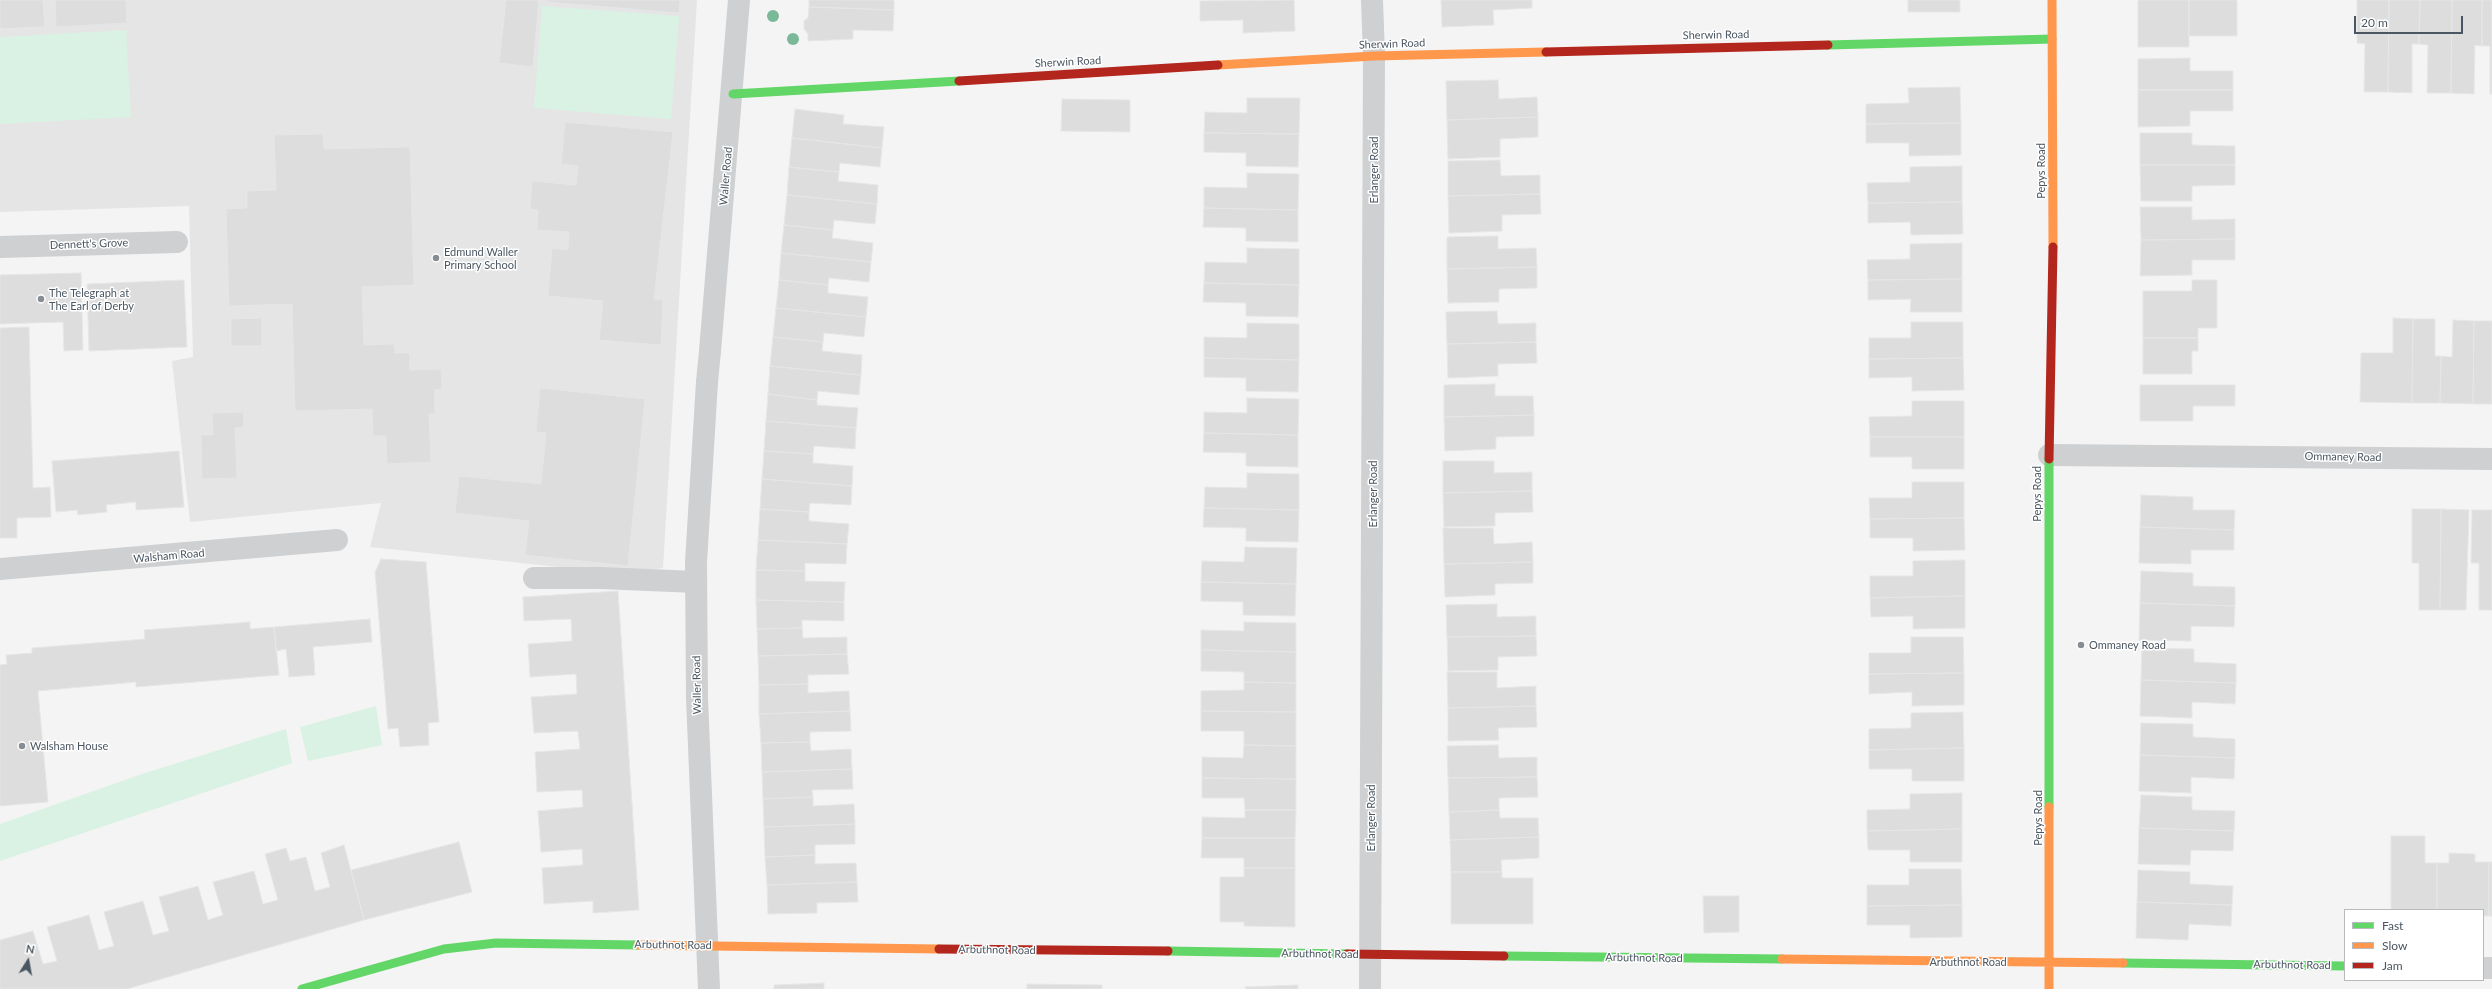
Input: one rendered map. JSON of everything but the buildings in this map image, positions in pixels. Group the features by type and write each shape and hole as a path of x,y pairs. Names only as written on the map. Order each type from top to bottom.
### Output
{"street":[{"name":"Waller Road","path":"709,989 697,698 696,582 707,382 733,94 739,0"},
{"name":"Erlanger Road","path":"1370,989 1374,56 1372,0"},
{"name":"Pepys Road","path":"2049,989 2049,455 2053,234 2052,0"},
{"name":"Sherwin Road","path":"733,94 1374,56 2052,39"},
{"name":"Dennett's Grove","path":"0,247 177,242"},
{"name":"Ommaney Road","path":"2049,455 2492,459"},
{"name":"Walsham Road","path":"0,569 337,540"},
{"path":"534,578 601,578 696,582"},
{"name":"Arbuthnot Road","path":"302,989 444,949 496,943 2344,966"}],"shaded area":[{"name":"Edmund Waller Primary School","path":"0,0 697,0 663,568 625,574 370,547 381,503 190,522 172,361 193,357 189,206 0,212"}],"green space":[{"path":"542,6 679,16 671,119 534,108"},
{"path":"126,30 131,117 0,124 0,37"},
{"path":"376,706 382,745 308,761 300,727"},
{"path":"286,729 292,763 0,861 0,824 139,775"}],"traffic: fast":[{"path":"1828,45 2052,39"},
{"path":"733,94 959,81"},
{"path":"2049,459 2049,807"},
{"path":"302,989 444,949 496,943 638,945"},
{"path":"1168,951 1347,954"},
{"path":"1504,956 1782,959"},
{"path":"2123,963 2344,966"}],"traffic: slow":[{"path":"2052,0 2053,247"},
{"path":"1218,65 1374,56 1546,52"},
{"path":"2049,807 2049,989"},
{"path":"638,945 939,949"},
{"path":"1782,959 2123,963"}],"traffic: jam":[{"path":"1546,52 1828,45"},
{"path":"959,81 1218,65"},
{"path":"2049,459 2053,247"},
{"path":"939,949 1168,951"},
{"path":"1347,954 1504,956"}],"place":[{"name":"Edmund Waller Primary School","path":"436,258"},
{"name":"The Telegraph at The Earl of Derby","path":"41,299"},
{"name":"Ommaney Road","path":"2081,645"},
{"name":"Walsham House","path":"22,746"}]}
